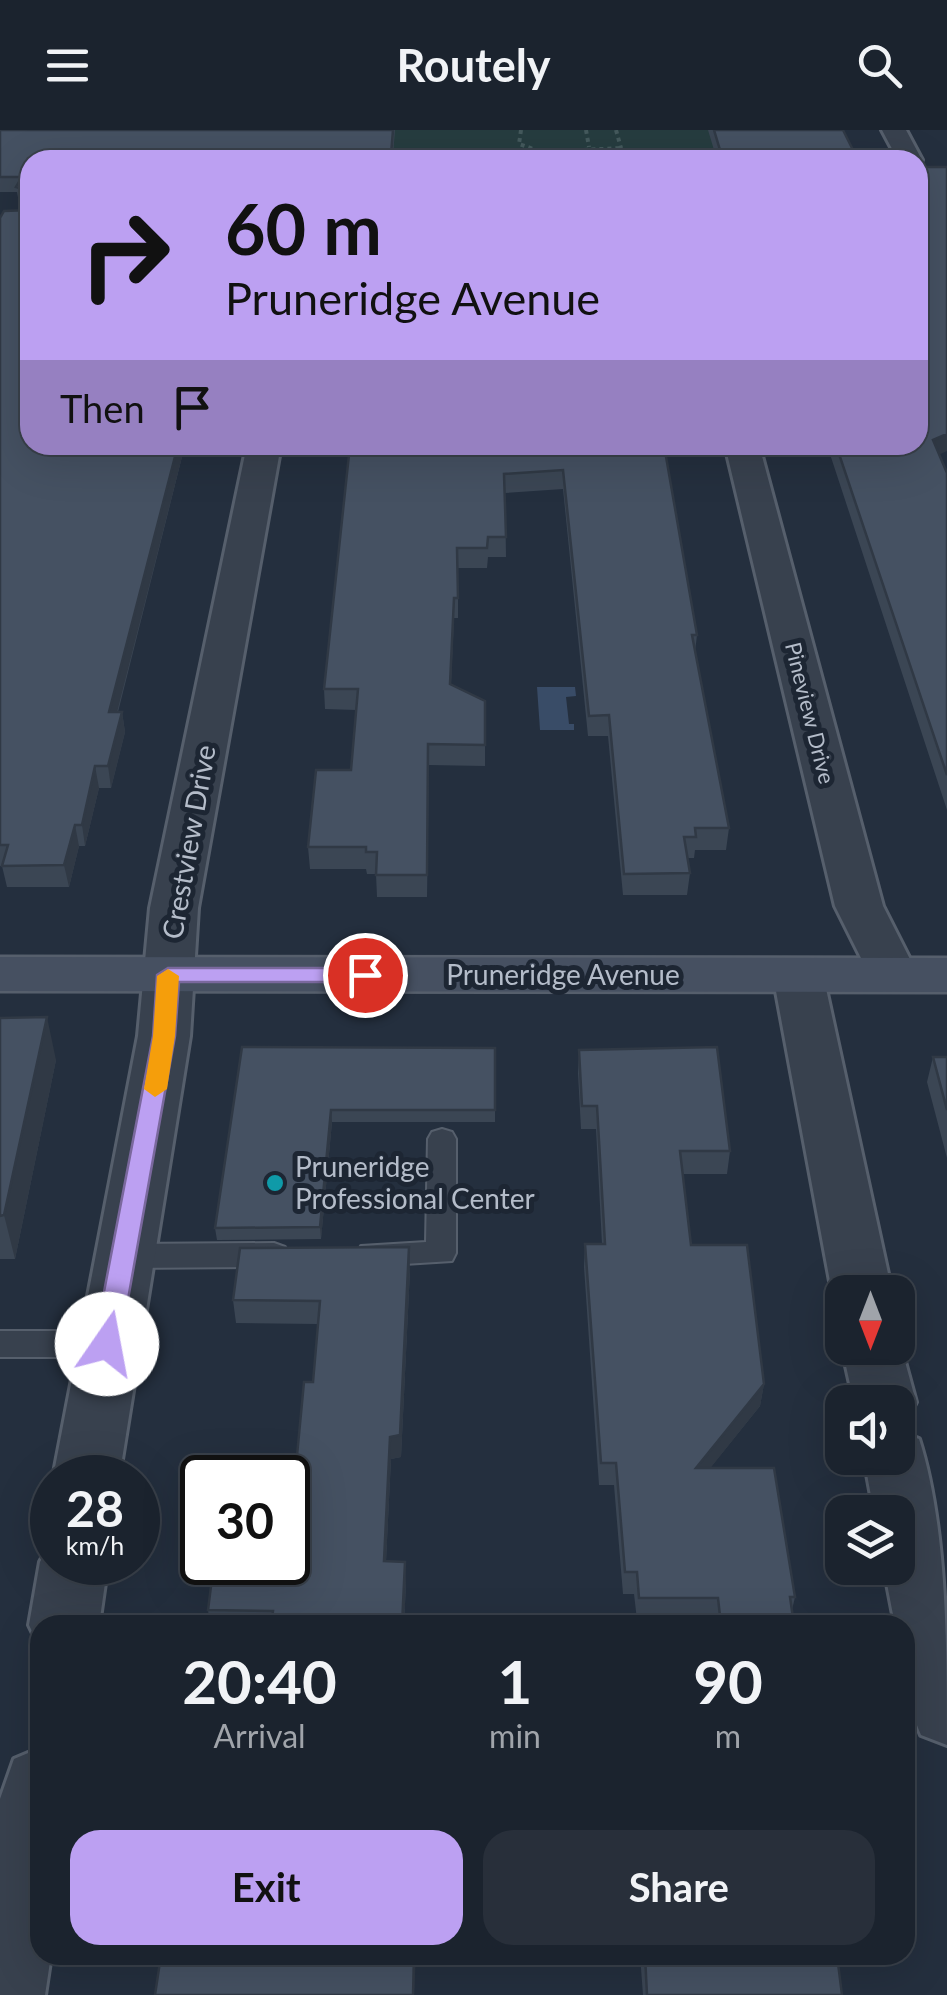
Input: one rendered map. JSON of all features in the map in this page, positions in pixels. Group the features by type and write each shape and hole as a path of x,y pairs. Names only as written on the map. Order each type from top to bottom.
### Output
{"main road":[{"name":"Pruneridge Avenue","path":"0,974 947,975"}],"street":[{"name":"Crestview Drive","path":"90,1455 164,1036 175,902 262,455"},
{"name":"Pineview Drive","path":"745,455 859,906 893,975"},
{"path":"798,975 859,1275"},
{"path":"899,1475 947,1711"},
{"path":"66,1615 70,1585"},
{"path":"5,1995 14,1866 30,1816"}],"lane":[{"path":"342,1254 441,1254 442,1139"},
{"path":"126,1256 303,1255"},
{"path":"0,1344 107,1344"}],"path":[{"path":"520,130 519,144 531,150"},
{"path":"586,130 588,148"},
{"path":"616,130 621,148"},
{"path":"551,150 625,150"}],"green space":[{"path":"368,130 718,130 724,150 366,150"}],"water":[{"path":"537,687 575,687 576,696 566,697 569,724 574,724 574,730 540,730"}],"building":[{"path":"0,130 393,130 391,150 20,150 20,177 0,177"},
{"path":"714,130 843,130 853,150 720,150"},
{"path":"928,167 947,167 947,434 933,440 947,473 947,775 839,455 928,455"},
{"path":"20,210 20,455 175,455 109,712 122,712 108,766 95,766 82,825 75,825 64,865 2,866 8,845 0,845 0,218 4,211"},
{"path":"349,455 666,455 697,635 692,635 729,828 695,828 696,837 684,837 690,873 624,874 609,715 589,716 563,470 504,474 506,537 488,537 487,548 457,548 458,598 454,598 450,684 485,701 485,745 428,744 427,875 376,875 377,852 366,852 366,847 308,847 316,770 351,770 358,689 324,689"},
{"path":"47,1017 4,1215 0,1216 0,1018"},
{"name":"Pruneridge Professional Center","path":"242,1047 495,1048 495,1110 331,1110 320,1227 215,1228"},
{"path":"717,1047 730,1151 680,1151 691,1245 747,1245 764,1384 696,1468 774,1468 795,1597 790,1597 793,1615 720,1615 718,1598 639,1598 637,1572 625,1572 616,1463 601,1463 585,1244 605,1244 597,1106 582,1106 579,1050"},
{"path":"933,1057 947,1057 947,1110"},
{"path":"409,1247 400,1435 390,1437 384,1561 405,1562 402,1615 272,1615 273,1611 208,1610 211,1585 310,1585 310,1455 297,1455 304,1382 313,1382 320,1301 233,1300 240,1248"},
{"path":"160,1965 414,1965 413,1995 155,1995"},
{"path":"646,1965 838,1965 842,1995 647,1995"}],"slow traffic":[{"path":"155,1089 168,976"}],"place":[{"name":"Pruneridge Professional Center","path":"275,1183"}],"route":[{"path":"107,1344 164,1036 168,975 365,975"}]}
